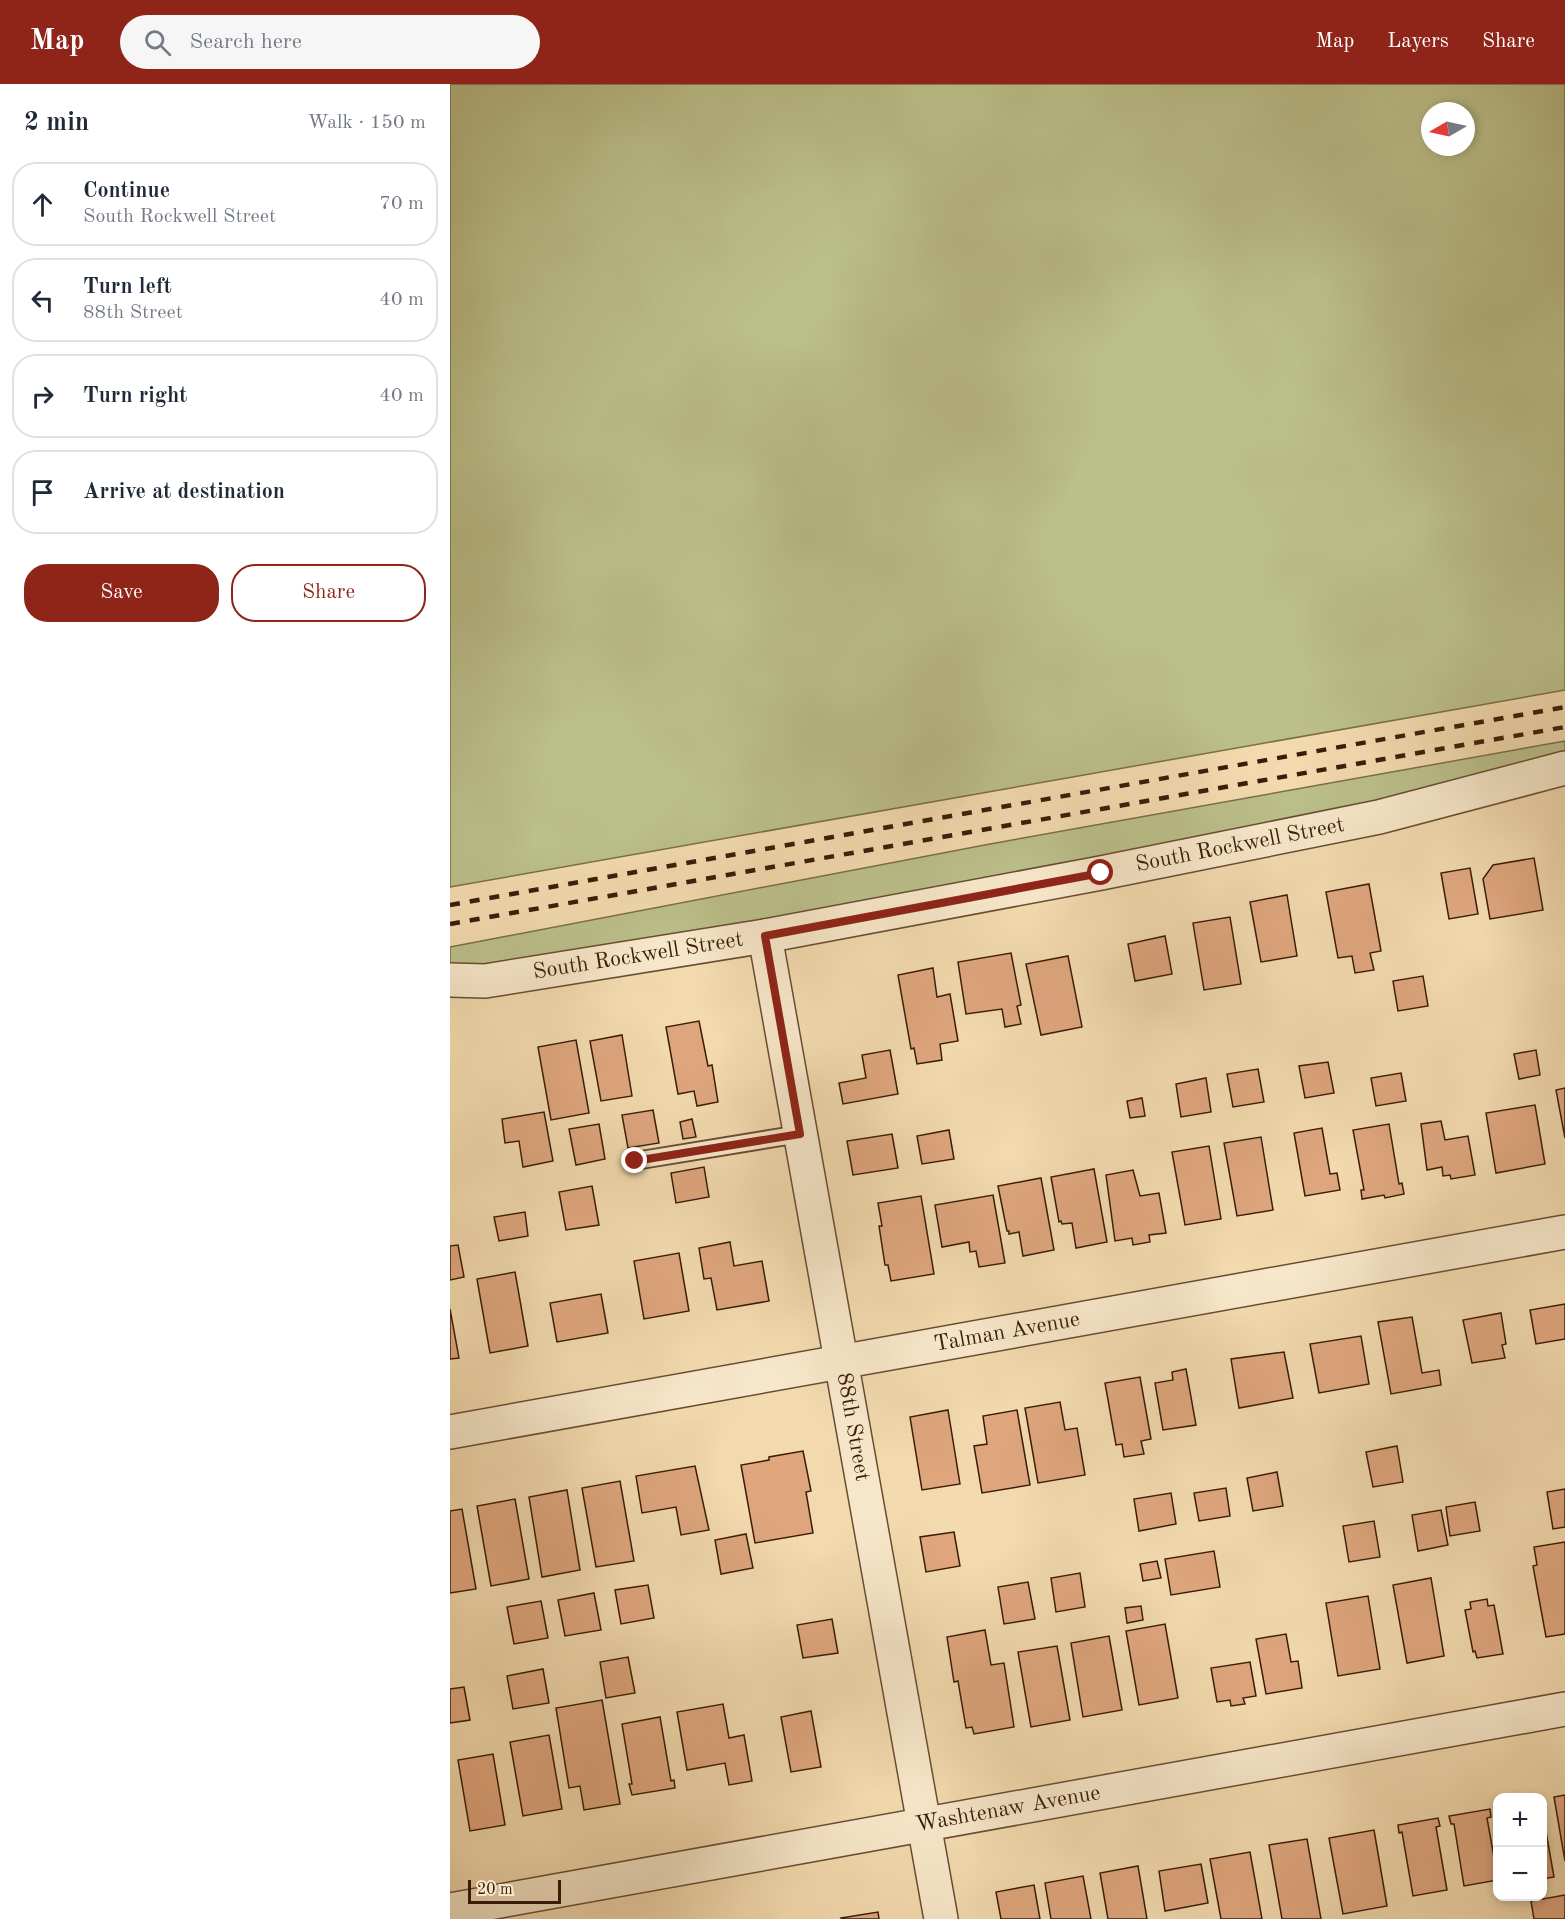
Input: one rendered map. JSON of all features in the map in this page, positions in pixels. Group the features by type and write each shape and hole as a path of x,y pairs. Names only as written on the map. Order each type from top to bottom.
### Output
{"street":[{"name":"South Rockwell Street","path":"450,980 485,981 765,936 1101,873 1379,817 1565,768"},
{"name":"88th Street","path":"765,936 941,1919"},
{"name":"Talman Avenue","path":"450,1432 1565,1232"},
{"name":"Washtenaw Avenue","path":"450,1910 1565,1708"}],"lane":[{"path":"635,1161 800,1134"}],"green space":[{"path":"450,84 1565,84 1565,690 450,887"},
{"path":"1565,741 1565,757 1363,807 878,899 479,971 450,969 450,947 990,844"}],"building":[{"path":"1534,858 1543,910 1490,919 1483,879 1493,865"},
{"path":"1470,868 1478,914 1449,919 1441,873"},
{"path":"1369,884 1381,951 1370,953 1374,970 1355,973 1352,956 1338,958 1326,892"},
{"path":"1287,895 1297,956 1261,962 1250,902"},
{"path":"1230,917 1241,984 1204,990 1193,923"},
{"path":"1165,936 1172,974 1135,981 1128,944"},
{"path":"1011,953 1021,1005 1017,1006 1021,1024 1005,1027 1002,1009 966,1014 958,962"},
{"path":"1068,956 1082,1027 1041,1035 1026,964"},
{"path":"933,968 937,997 950,994 958,1041 940,1044 942,1060 917,1064 914,1048 911,1049 898,975"},
{"path":"1423,976 1428,1006 1398,1011 1393,981"},
{"path":"699,1021 708,1066 712,1065 718,1102 697,1106 694,1091 678,1094 666,1027"},
{"path":"622,1035 632,1096 601,1101 590,1041"},
{"path":"576,1040 589,1113 551,1120 538,1047"},
{"path":"890,1050 898,1094 843,1104 839,1083 866,1078 862,1055"},
{"path":"1536,1050 1540,1075 1519,1079 1514,1054"},
{"path":"1328,1062 1334,1093 1305,1098 1299,1066"},
{"path":"1258,1069 1264,1102 1233,1107 1227,1074"},
{"path":"1401,1073 1406,1101 1376,1106 1371,1078"},
{"path":"1206,1078 1211,1112 1181,1117 1176,1084"},
{"path":"1565,1088 1565,1138 1556,1090"},
{"path":"1142,1098 1145,1116 1130,1118 1127,1101"},
{"path":"1535,1105 1545,1164 1496,1173 1486,1113"},
{"path":"653,1110 659,1143 628,1148 622,1115"},
{"path":"544,1112 553,1161 523,1167 519,1141 505,1143 502,1119"},
{"path":"692,1119 696,1137 683,1139 680,1122"},
{"path":"1441,1121 1445,1140 1468,1136 1475,1175 1451,1179 1450,1175 1443,1176 1442,1167 1427,1170 1421,1124"},
{"path":"599,1124 605,1159 576,1165 569,1129"},
{"path":"1389,1124 1399,1184 1402,1183 1404,1194 1362,1199 1361,1190 1364,1190 1353,1130"},
{"path":"1322,1128 1330,1174 1337,1173 1340,1190 1305,1196 1294,1133"},
{"path":"949,1130 954,1159 922,1164 917,1136"},
{"path":"892,1134 898,1168 853,1175 847,1141"},
{"path":"1261,1137 1273,1210 1237,1216 1224,1143"},
{"path":"1209,1146 1221,1219 1185,1225 1172,1152"},
{"path":"704,1167 709,1197 676,1203 671,1173"},
{"path":"1094,1169 1107,1242 1076,1248 1072,1223 1059,1222 1051,1177"},
{"path":"1133,1170 1140,1196 1159,1193 1166,1233 1149,1235 1150,1242 1133,1245 1132,1238 1115,1241 1106,1175"},
{"path":"1041,1178 1054,1250 1023,1256 1019,1232 1009,1234 1007,1231 998,1186"},
{"path":"592,1186 599,1225 566,1230 559,1192"},
{"path":"993,1195 1005,1263 979,1267 976,1251 970,1252 969,1242 942,1247 935,1205"},
{"path":"921,1196 934,1274 891,1281 888,1265 885,1265 878,1203"},
{"path":"525,1212 528,1236 499,1241 494,1217"},
{"path":"730,1242 734,1266 762,1261 769,1301 717,1310 711,1278 704,1279 699,1248"},
{"path":"458,1245 464,1277 450,1280 450,1246"},
{"path":"679,1253 689,1311 644,1319 634,1261"},
{"path":"515,1272 528,1346 490,1353 477,1279"},
{"path":"601,1294 608,1333 557,1342 550,1303"},
{"path":"1565,1304 1565,1339 1536,1344 1530,1310"},
{"path":"450,1309 459,1358 450,1359"},
{"path":"1501,1313 1506,1344 1502,1345 1505,1358 1472,1363 1463,1320"},
{"path":"1412,1317 1422,1373 1439,1370 1441,1385 1391,1394 1378,1322"},
{"path":"1361,1336 1369,1384 1319,1393 1310,1344"},
{"path":"1284,1352 1293,1398 1239,1408 1231,1359"},
{"path":"1186,1369 1196,1425 1163,1430 1155,1383 1173,1380 1172,1372"},
{"path":"1140,1377 1151,1439 1141,1441 1144,1454 1124,1457 1122,1444 1116,1445 1105,1383"},
{"path":"1060,1402 1065,1430 1077,1428 1085,1475 1038,1483 1025,1408"},
{"path":"948,1410 960,1484 922,1490 910,1417"},
{"path":"1017,1410 1030,1485 982,1493 974,1446 987,1444 983,1416"},
{"path":"1397,1446 1403,1482 1373,1487 1366,1452"},
{"path":"803,1451 811,1491 806,1492 813,1533 755,1543 741,1465"},
{"path":"695,1466 709,1530 681,1535 676,1507 642,1513 636,1476"},
{"path":"1277,1472 1283,1506 1253,1511 1247,1478"},
{"path":"620,1481 634,1561 596,1567 582,1488"},
{"path":"1226,1488 1230,1516 1199,1521 1194,1493"},
{"path":"1565,1489 1565,1527 1553,1529 1547,1492"},
{"path":"567,1490 580,1570 542,1577 529,1497"},
{"path":"1171,1493 1176,1524 1139,1531 1134,1499"},
{"path":"515,1499 529,1579 491,1586 477,1506"},
{"path":"1475,1502 1480,1531 1450,1536 1446,1507"},
{"path":"462,1509 476,1589 450,1593 450,1511"},
{"path":"1441,1510 1448,1545 1418,1551 1412,1515"},
{"path":"1374,1521 1380,1557 1349,1562 1343,1526"},
{"path":"954,1532 960,1566 926,1572 920,1537"},
{"path":"746,1534 753,1568 721,1574 715,1540"},
{"path":"1565,1542 1565,1634 1546,1637 1533,1566 1537,1565 1534,1547"},
{"path":"1214,1551 1220,1587 1171,1595 1165,1559"},
{"path":"1157,1561 1161,1578 1143,1581 1140,1564"},
{"path":"1080,1573 1085,1607 1056,1612 1051,1578"},
{"path":"1431,1578 1444,1656 1407,1663 1393,1585"},
{"path":"1028,1582 1035,1619 1004,1624 998,1587"},
{"path":"648,1585 654,1618 621,1624 615,1590"},
{"path":"594,1593 601,1630 565,1636 558,1600"},
{"path":"1368,1596 1380,1669 1338,1676 1326,1603"},
{"path":"1487,1599 1488,1606 1494,1605 1503,1654 1477,1658 1475,1651 1473,1652 1465,1610 1471,1609 1470,1602"},
{"path":"541,1601 548,1638 514,1644 507,1607"},
{"path":"1141,1606 1143,1620 1127,1623 1125,1608"},
{"path":"832,1619 838,1653 803,1658 797,1625"},
{"path":"1165,1624 1178,1698 1139,1705 1126,1631"},
{"path":"985,1630 991,1665 1004,1663 1014,1727 974,1734 972,1727 966,1728 958,1681 954,1682 947,1637"},
{"path":"1286,1634 1291,1662 1298,1661 1302,1688 1266,1694 1256,1639"},
{"path":"1109,1636 1122,1710 1083,1717 1071,1643"},
{"path":"1057,1646 1070,1720 1031,1727 1018,1652"},
{"path":"628,1657 635,1693 606,1698 600,1662"},
{"path":"1250,1662 1256,1696 1243,1698 1245,1704 1231,1706 1230,1700 1217,1702 1211,1668"},
{"path":"543,1669 549,1703 513,1709 507,1676"},
{"path":"464,1687 470,1720 450,1723 450,1689"},
{"path":"602,1700 620,1804 584,1810 580,1786 569,1788 556,1708"},
{"path":"723,1704 729,1738 744,1735 752,1781 729,1785 725,1763 687,1770 677,1712"},
{"path":"811,1711 821,1767 791,1772 781,1717"},
{"path":"660,1717 671,1781 674,1780 675,1788 632,1795 622,1724"},
{"path":"549,1735 562,1809 523,1816 510,1742"},
{"path":"493,1754 505,1825 470,1831 458,1760"},
{"path":"1565,1795 1565,1861 1554,1797"},
{"path":"1490,1809 1491,1817 1487,1818 1493,1852 1493,1881 1464,1886 1454,1824 1451,1824 1449,1816"},
{"path":"1438,1818 1440,1826 1436,1827 1447,1890 1413,1896 1402,1832 1399,1833 1398,1825"},
{"path":"1374,1830 1387,1906 1343,1914 1329,1838"},
{"path":"1547,1837 1554,1877 1547,1878"},
{"path":"1307,1839 1321,1919 1282,1919 1269,1845"},
{"path":"1250,1852 1262,1919 1221,1919 1210,1859"},
{"path":"1201,1864 1208,1903 1165,1911 1159,1871"},
{"path":"1138,1866 1147,1919 1108,1919 1100,1873"},
{"path":"1083,1876 1091,1919 1051,1919 1045,1883"},
{"path":"1034,1885 1040,1919 1001,1919 996,1892"},
{"path":"1565,1895 1565,1919 1534,1919 1531,1901 1547,1901 1547,1898"},
{"path":"878,1912 879,1919 841,1918"}],"railway":[{"path":"450,905 1565,707"},
{"path":"450,924 1565,727"}],"route":[{"path":"635,1161 800,1134 765,936 1101,873"}]}
